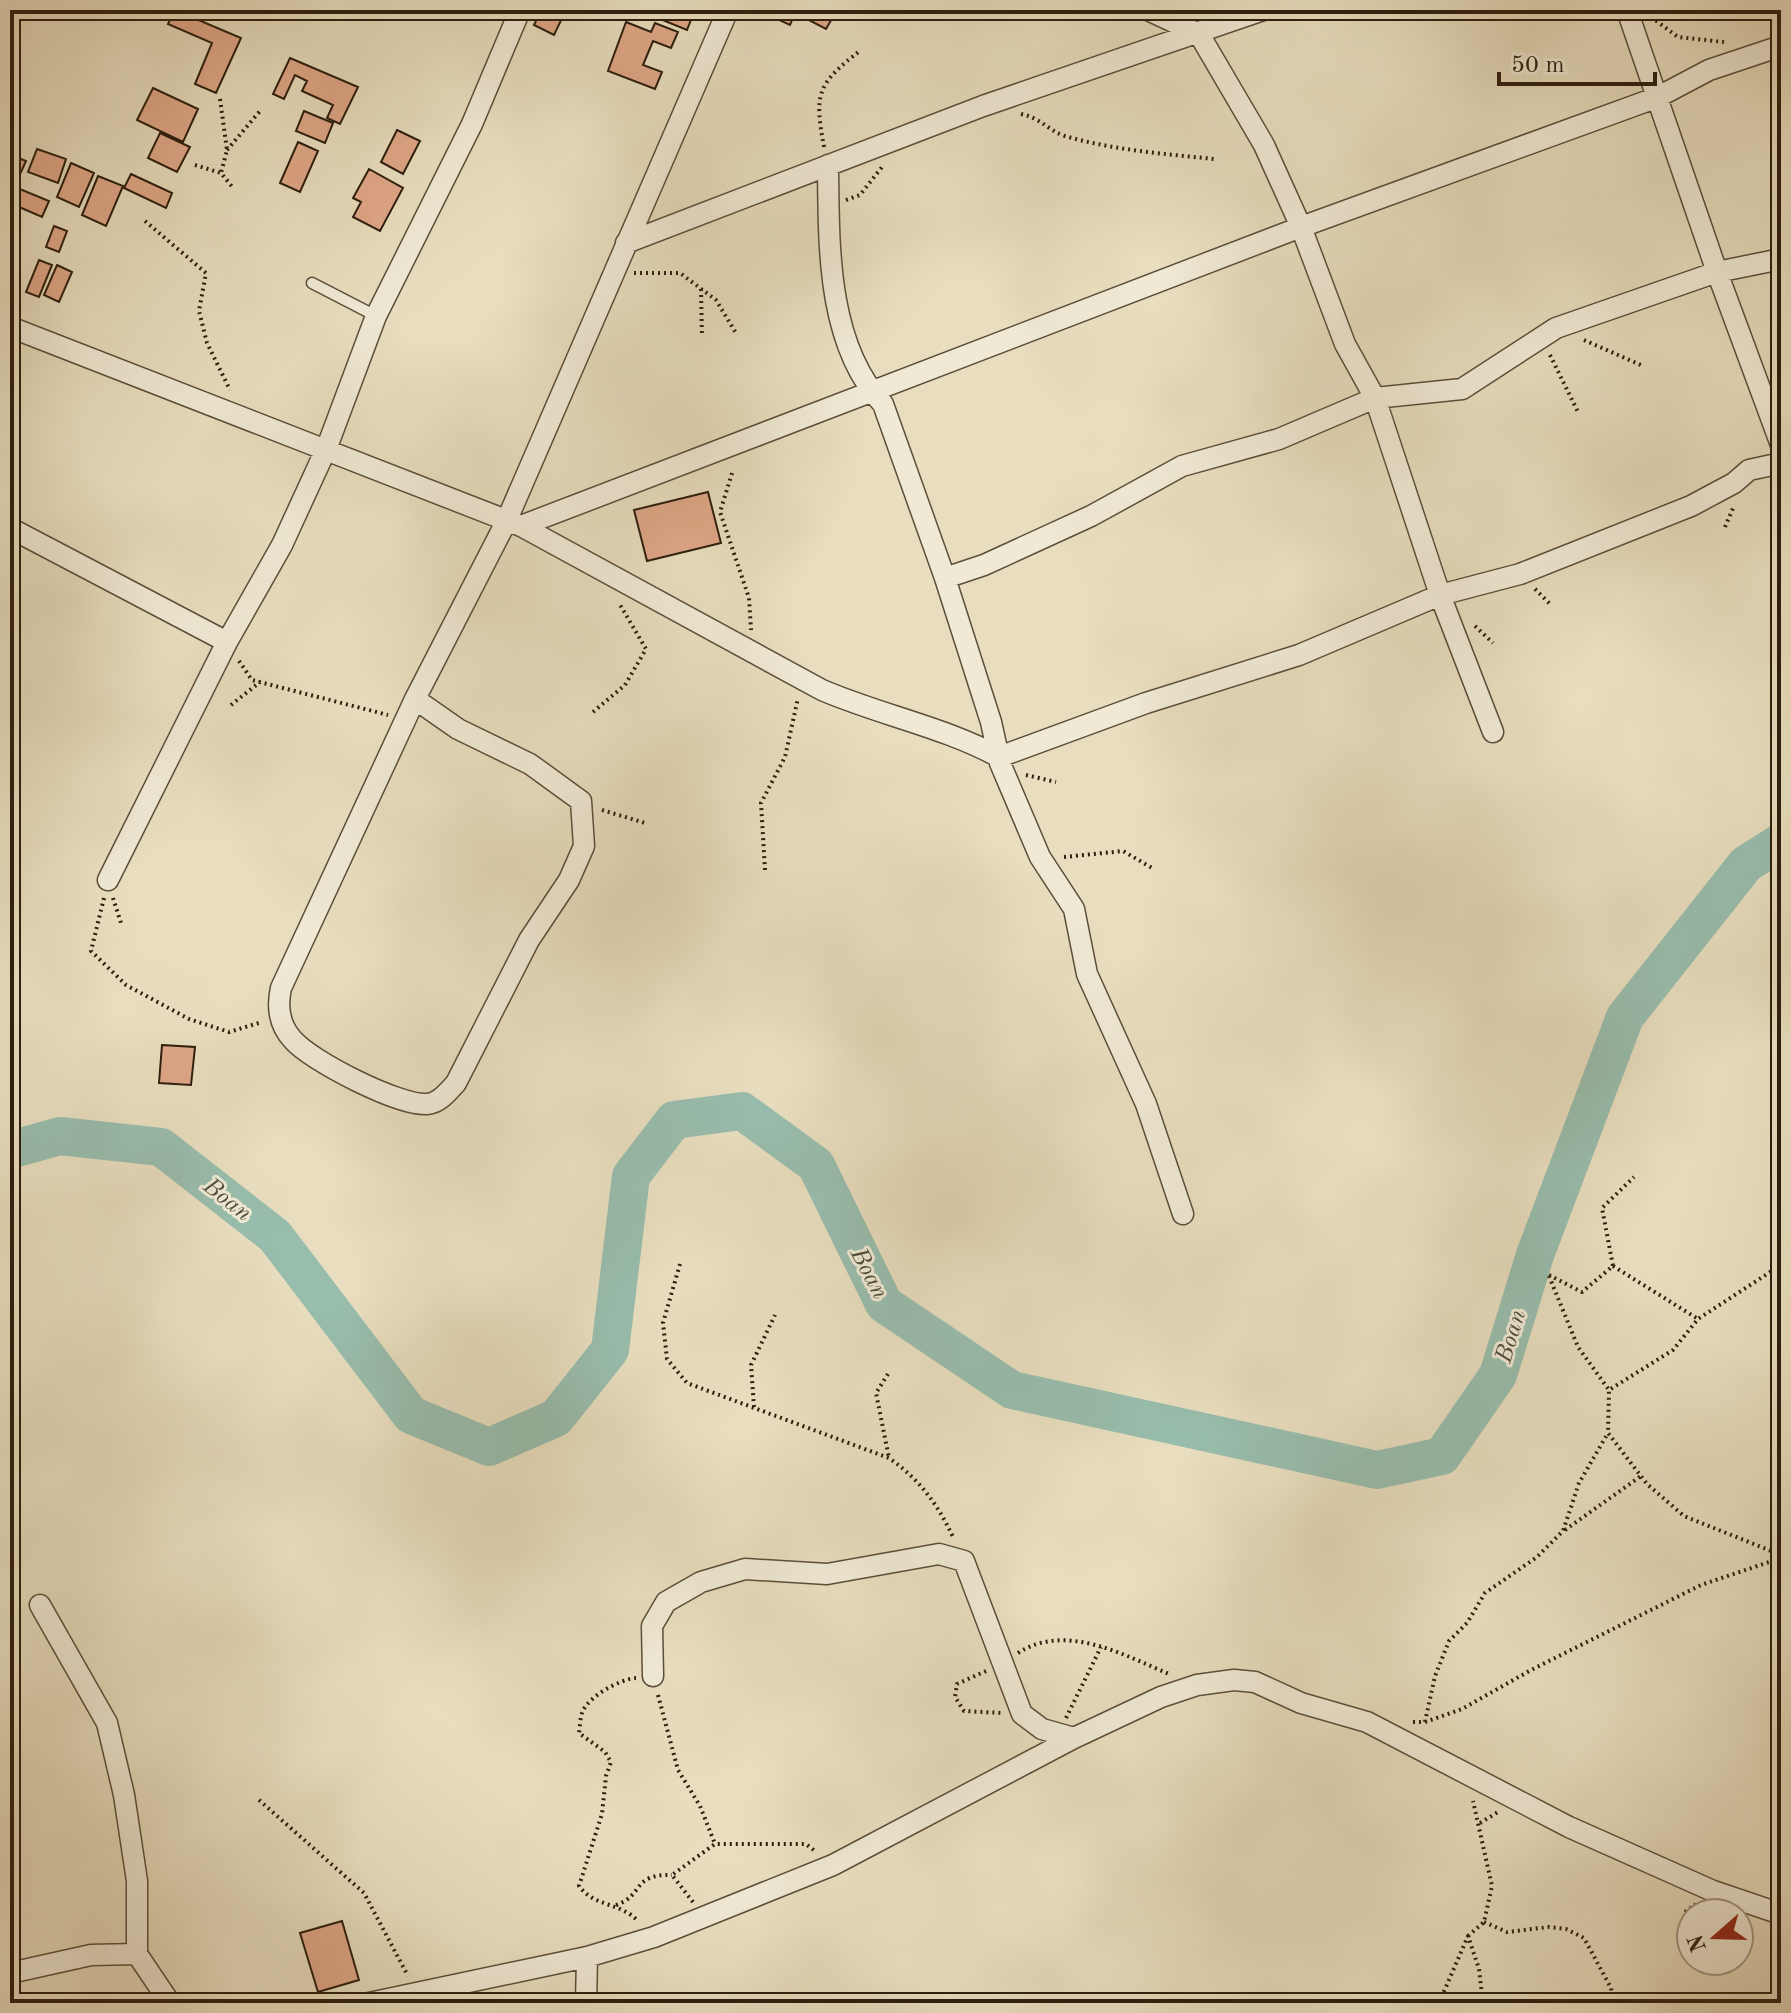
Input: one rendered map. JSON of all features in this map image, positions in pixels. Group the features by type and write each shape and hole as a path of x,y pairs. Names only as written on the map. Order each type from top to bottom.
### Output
{"street":[{"path":"108,880 227,642 282,545 327,447 376,316 472,124 520,10"},
{"path":"415,699 458,729 530,764 581,801 584,846 569,880 529,940 456,1083 443,1097 428,1104 407,1102 324,1063 294,1042 280,1017 277,1003 281,988 415,699 513,524 613,271 728,10"},
{"path":"1148,10 1199,34 1264,145 1301,227 1340,331 1375,398 1440,595 1493,732"},
{"path":"626,243 983,106 1263,10"},
{"path":"1627,10 1717,272 1781,445"},
{"path":"513,524 1301,227 1658,97 1709,70 1781,46"},
{"path":"828,165 830,258 847,340 870,390 883,404 945,578 1002,764 1041,859 1074,909 1087,974 1146,1104 1183,1214"},
{"path":"945,578 984,565 1091,516 1182,466 1279,439 1375,398 1462,389 1548,333 1717,272 1781,259"},
{"path":"10,327 245,421 327,447 513,524 803,680 862,707 970,741 1002,764"},
{"path":"1002,764 1146,703 1299,655 1440,595 1520,574 1691,506 1734,483 1749,470 1781,463"},
{"path":"10,528 227,642"},
{"path":"653,1676 652,1626 666,1602 701,1582 745,1569 827,1574 939,1554 964,1561 1022,1714 1034,1725 1066,1736"},
{"path":"40,1605 107,1723 124,1795 137,1881 137,1954 170,2003"},
{"path":"369,2003 587,1957 654,1937 833,1865 1066,1736 1197,1685 1234,1680 1255,1682 1301,1703 1367,1722 1569,1827 1713,1891 1781,1914"},
{"path":"10,1973 91,1955 137,1954"},
{"path":"586,2003 587,1957"}],"lane":[{"path":"312,283 376,316"}],"path":[{"path":"1477,19 1486,10"},
{"path":"1641,10 1678,37 1733,43"},
{"path":"828,165 817,108 829,75 861,50"},
{"path":"220,99 227,150 221,173"},
{"path":"983,106 1038,118 1063,136 1138,151 1214,159"},
{"path":"227,150 260,111"},
{"path":"828,207 860,195 900,138"},
{"path":"195,165 221,173 234,189"},
{"path":"145,221 206,273 199,311 207,343 245,421"},
{"path":"613,271 680,273 716,300 736,333"},
{"path":"701,289 702,337"},
{"path":"1548,333 1643,366"},
{"path":"1548,333 1558,367 1579,414"},
{"path":"732,473 720,512 749,598 753,652"},
{"path":"593,712 625,685 646,649 597,568"},
{"path":"227,642 252,680 405,720"},
{"path":"765,870 761,803 785,757 803,680"},
{"path":"231,705 260,682"},
{"path":"1002,764 1056,782"},
{"path":"581,801 645,823"},
{"path":"1041,859 1123,851 1154,869"},
{"path":"108,880 122,926"},
{"path":"108,880 91,951 126,985 189,1019 229,1032 280,1017"},
{"path":"1634,1177 1602,1208 1613,1266 1698,1319"},
{"path":"680,1264 663,1323 667,1359 687,1383 889,1458 916,1477 942,1514 964,1561"},
{"path":"1609,1390 1673,1350 1698,1319 1781,1265"},
{"path":"1563,1531 1579,1483 1608,1433 1609,1390 1578,1347 1549,1275 1582,1292 1594,1286 1613,1266"},
{"path":"754,1407 751,1365 775,1315"},
{"path":"888,1374 876,1393 889,1458"},
{"path":"1608,1433 1641,1476 1684,1516 1781,1556"},
{"path":"1423,1749 1425,1722 1435,1676 1449,1641 1467,1623 1485,1593 1537,1557 1563,1531 1641,1476"},
{"path":"1403,1722 1425,1722 1494,1694 1531,1670 1701,1585 1781,1556"},
{"path":"1022,1714 964,1711 955,1697 957,1684 1004,1662 1029,1646 1061,1640 1102,1646 1197,1685"},
{"path":"1066,1736 1102,1646"},
{"path":"654,1937 633,1915 589,1900 579,1886 602,1814 606,1776 611,1762 605,1752 579,1733 582,1712 589,1701 627,1679 653,1676 678,1770 700,1806 715,1844"},
{"path":"1439,2003 1468,1936 1484,1922 1492,1886 1472,1798"},
{"path":"259,1800 364,1893 415,1991"},
{"path":"614,1906 629,1900 639,1883 652,1874 672,1875 715,1844 806,1844 833,1865"},
{"path":"672,1875 705,1916"},
{"path":"1484,1922 1507,1932 1549,1927 1566,1929 1584,1938 1611,1988 1613,2003"},
{"path":"1468,1936 1479,1969 1483,2003"}],"building":[{"path":"175,10 241,38 216,93 195,84 212,43 168,24"},
{"path":"541,10 566,10 554,35 534,25"},
{"path":"658,10 694,12 687,30 655,17"},
{"path":"757,10 796,10 790,25"},
{"path":"809,10 837,10 826,29 805,18"},
{"path":"626,22 651,32 655,23 678,32 671,48 653,41 643,65 662,72 655,89 608,71"},
{"path":"290,58 358,87 340,124 327,118 333,105 302,91 307,81 295,75 284,99 273,94"},
{"path":"153,88 198,109 183,142 137,120"},
{"path":"304,111 333,123 325,143 296,131"},
{"path":"397,130 420,141 403,174 381,162"},
{"path":"160,133 190,147 177,172 148,158"},
{"path":"298,142 318,151 300,192 280,183"},
{"path":"37,149 66,159 58,183 28,172"},
{"path":"16,157 26,161 17,181 10,178"},
{"path":"71,163 94,173 79,207 57,197"},
{"path":"369,169 403,188 380,231 353,217 361,202 353,198"},
{"path":"131,174 172,193 166,208 124,188"},
{"path":"98,176 123,186 106,226 82,215"},
{"path":"10,185 49,201 42,217 10,203"},
{"path":"54,226 67,231 59,252 46,247"},
{"path":"39,260 52,265 39,297 26,292"},
{"path":"57,265 72,272 59,302 44,295"},
{"path":"708,492 721,543 647,561 634,510"},
{"path":"162,1045 195,1047 191,1085 159,1083"},
{"path":"342,1921 359,1980 318,1992 300,1933"}],"waterway":[{"name":"Boan","path":"10,1150 60,1136 161,1147 275,1236 411,1415 489,1447 556,1418 610,1350 631,1176 674,1120 742,1111 816,1165 884,1304 1012,1390 1377,1470 1442,1456 1498,1375 1535,1255 1625,1017 1746,864 1781,842"}]}
